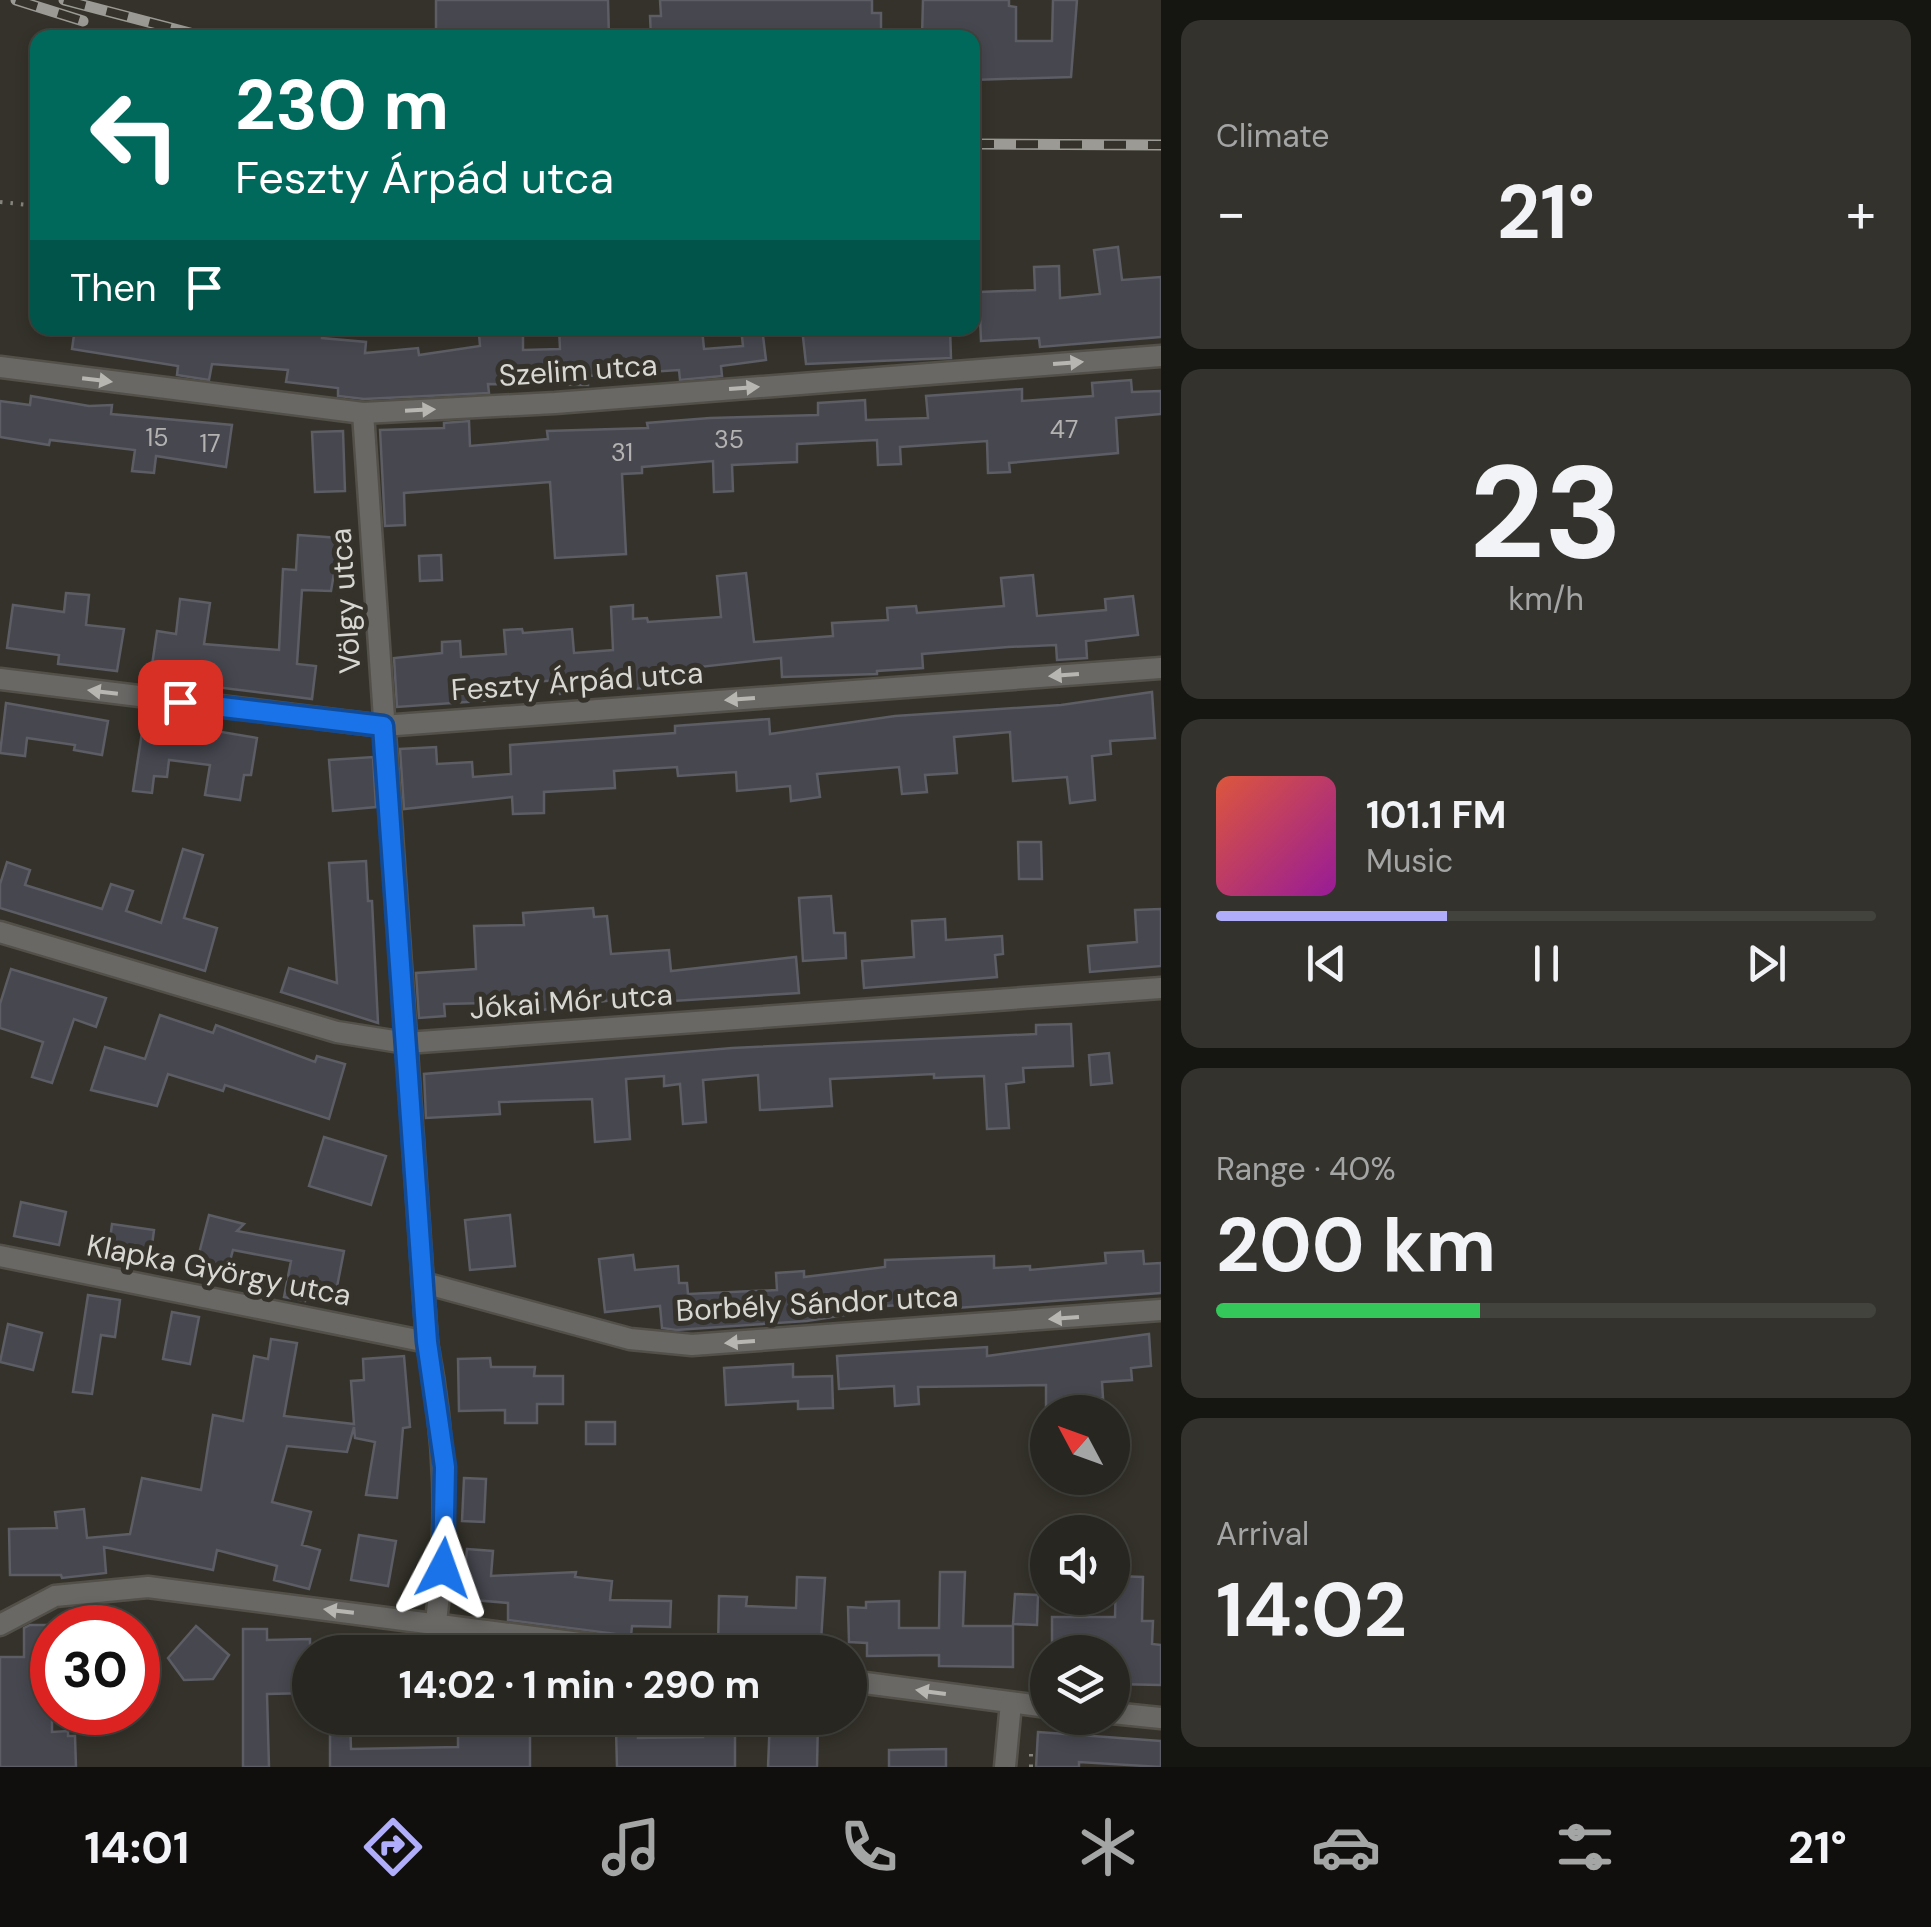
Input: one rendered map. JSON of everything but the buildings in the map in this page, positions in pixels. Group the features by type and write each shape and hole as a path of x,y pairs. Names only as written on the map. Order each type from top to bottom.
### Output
{"street":[{"name":"Szelim utca","path":"0,368 363,413 555,403 1161,356"},
{"name":"Völgy utca","path":"363,413 427,1342 445,1467 446,1540 436,1622"},
{"name":"Feszty Árpád utca","path":"0,678 383,726 1161,668"},
{"name":"Jókai Mór utca","path":"0,932 337,1032 406,1043 1161,988"},
{"name":"Klapka György utca","path":"0,1256 427,1342"},
{"name":"Borbély Sándor utca","path":"424,1283 630,1339 692,1346 1161,1310"},
{"path":"0,1624 56,1596 148,1587 529,1635"},
{"path":"867,1683 1030,1706"},
{"path":"1005,1767 1011,1704"},
{"path":"1130,1715 1161,1718"}],"path":[{"path":"0,202 30,205"}],"railway":[{"path":"16,0 83,21"},
{"path":"64,0 178,30"},
{"path":"980,144 1161,145"}],"route":[{"path":"180,702 383,726 427,1342 445,1467 443,1568"}]}
